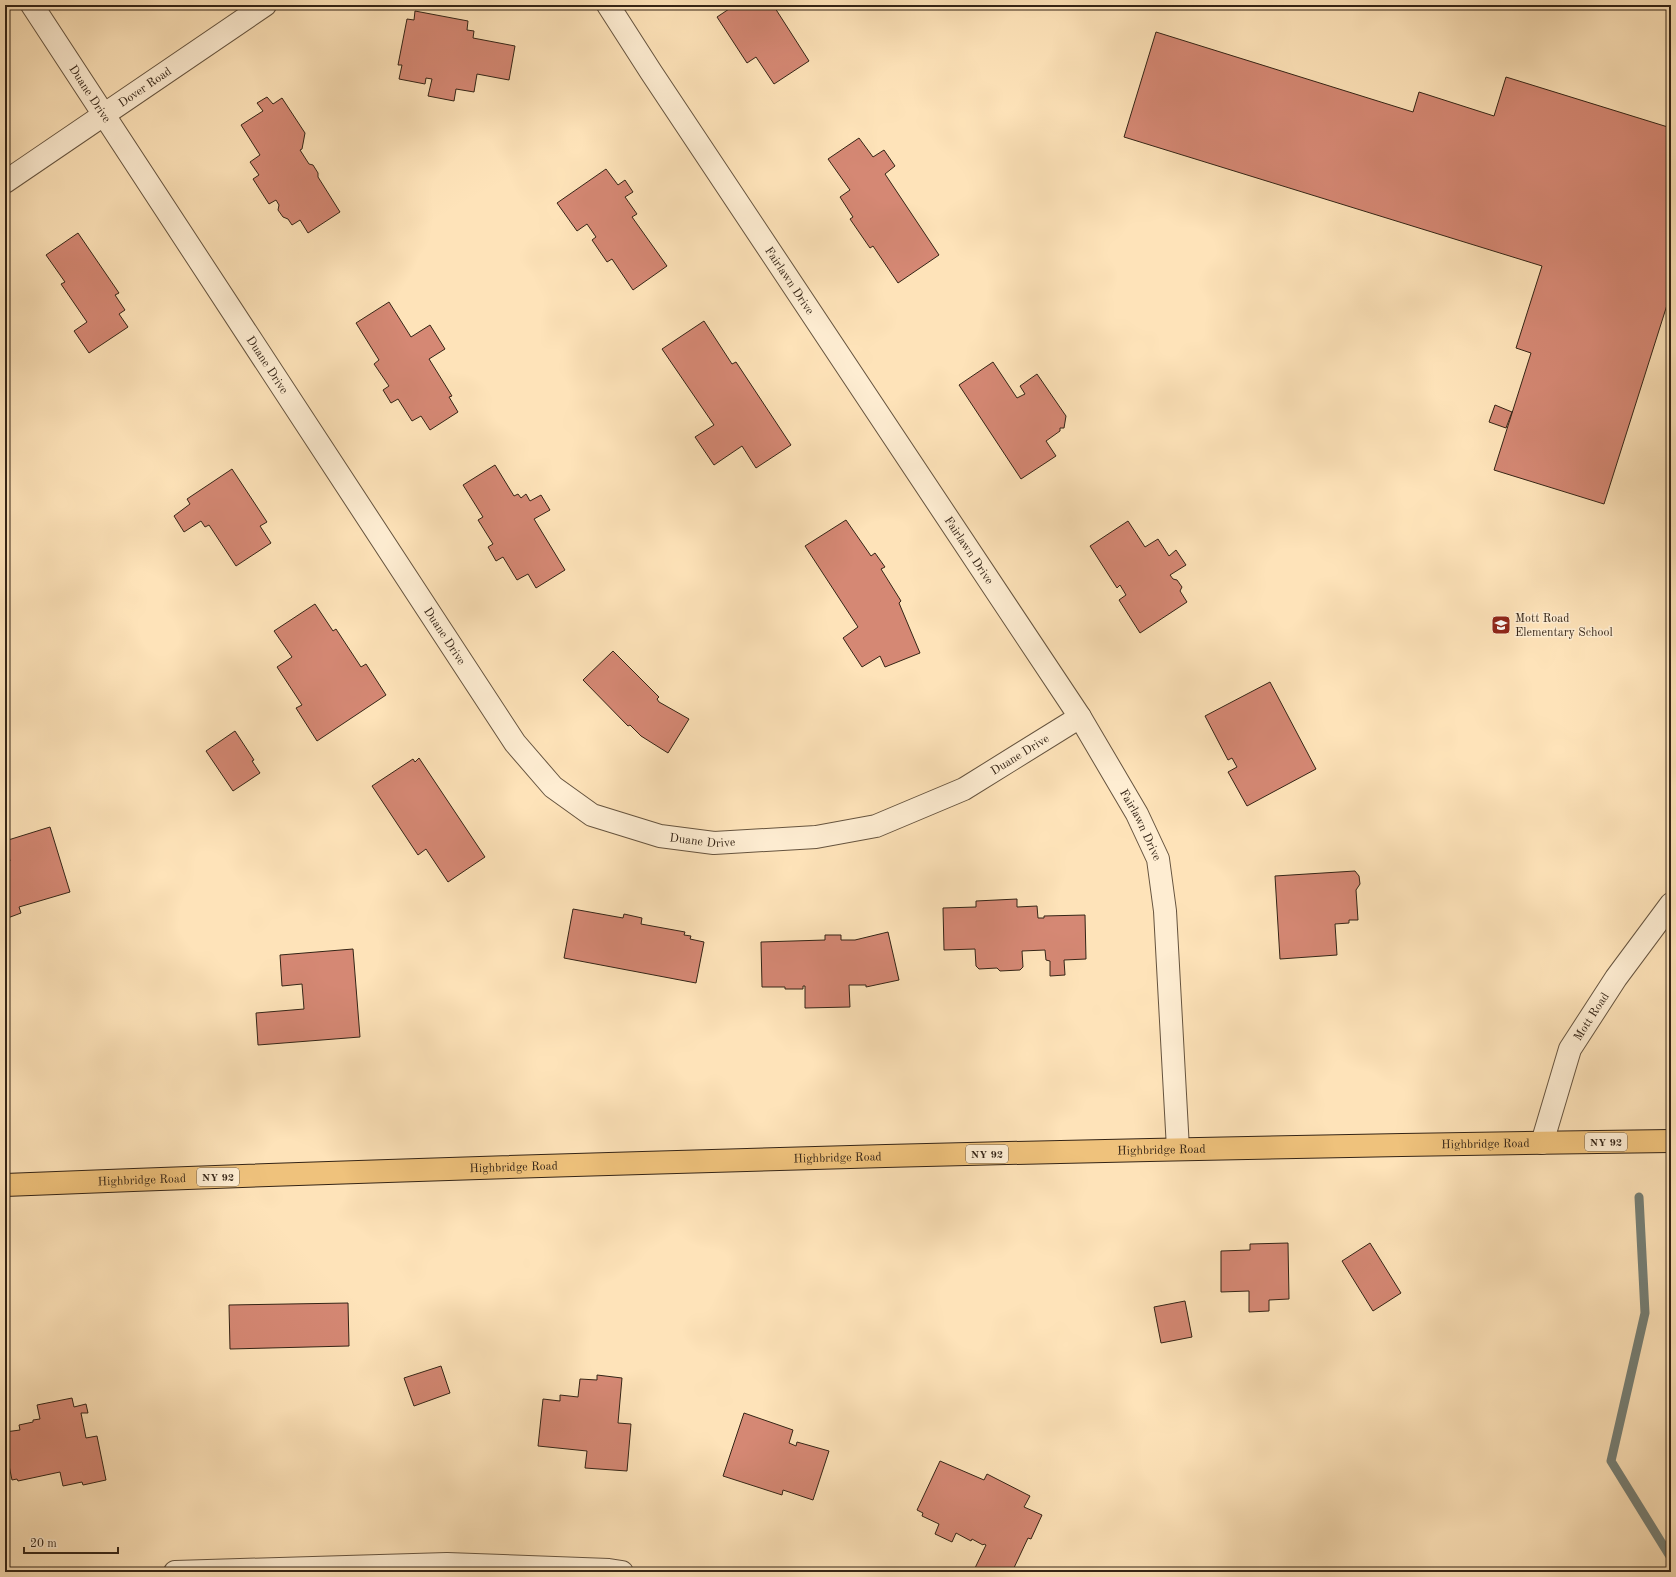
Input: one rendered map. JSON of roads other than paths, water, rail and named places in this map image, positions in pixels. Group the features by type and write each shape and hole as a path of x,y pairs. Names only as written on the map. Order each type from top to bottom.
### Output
{"highway":[{"name":"Highbridge Road","path":"5,1185 388,1170 1178,1149 1671,1142"}],"street":[{"name":"Duane Drive","path":"32,5 515,743 553,787 592,814 660,836 714,843 816,838 876,826 964,789 1080,717"},
{"name":"Dover Road","path":"5,182 265,5"},
{"name":"Fairlawn Drive","path":"608,5 668,99 1080,717 1137,814 1158,859 1165,911 1178,1149"},
{"name":"Mott Road","path":"1542,1143 1570,1049 1616,978 1671,904"},
{"path":"175,1572 447,1564 609,1570 622,1572"}],"waterway":[{"path":"1639,1197 1645,1313 1611,1461 1671,1558"}],"place":[{"name":"Mott Road Elementary School","path":"1501,625"}]}
